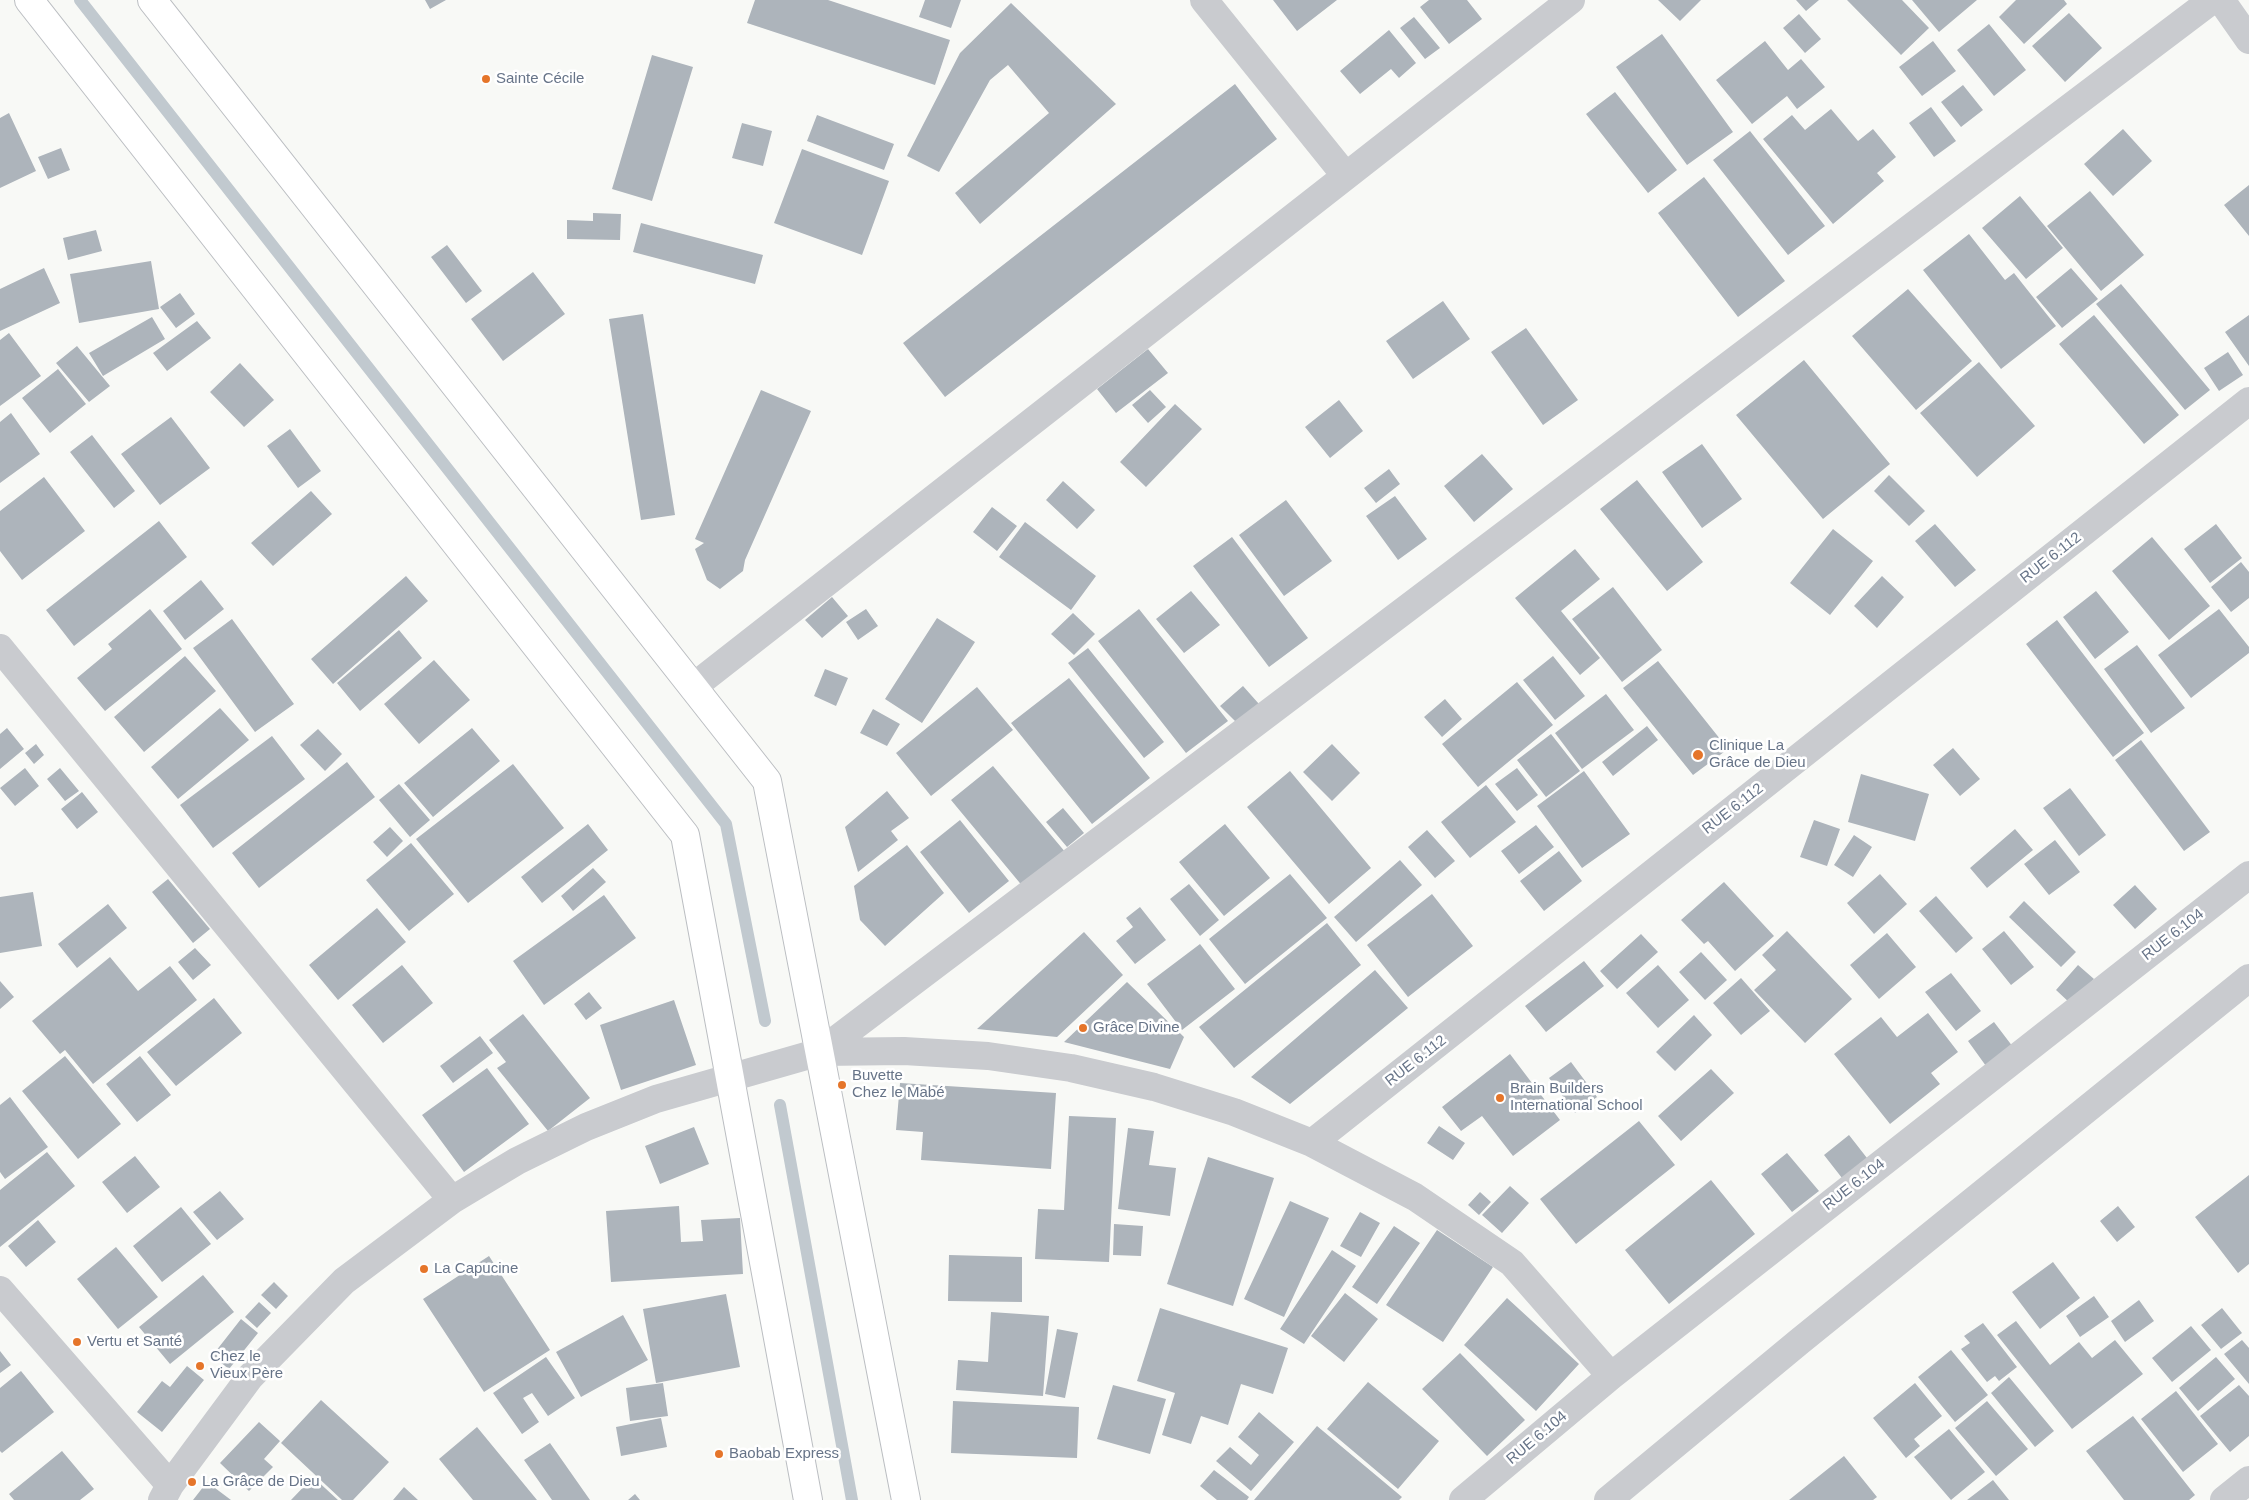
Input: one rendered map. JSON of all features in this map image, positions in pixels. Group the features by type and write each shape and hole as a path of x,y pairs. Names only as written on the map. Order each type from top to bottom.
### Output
{"main road":[{"path":"29,0 685,835 808,1500"},
{"path":"152,0 767,781 906,1500"}],"street":[{"path":"1204,0 1345,176"},
{"path":"693,687 1571,0"},
{"path":"820,1052 2212,0"},
{"path":"2221,0 2249,40"},
{"name":"RUE 6.112","path":"1312,1143 2249,401"},
{"path":"0,648 452,1200"},
{"name":"RUE 6.104","path":"1463,1500 1611,1376 2249,875"},
{"path":"1608,1500 1800,1341 2249,979"},
{"path":"0,1290 166,1492 250,1377 344,1281 452,1200 517,1161 586,1128 656,1099 730,1077 820,1052 904,1051 988,1056 1071,1068 1163,1089 1234,1112 1312,1143 1415,1197 1512,1263 1611,1376"},
{"path":"2224,1500 2249,1480"}],"building":[{"path":"425,0 446,0 430,9"},
{"path":"755,0 828,0 950,40 935,85 747,23"},
{"path":"925,0 961,0 951,28 919,17"},
{"path":"1273,0 1337,0 1297,31"},
{"path":"1429,0 1467,0 1482,19 1449,44 1420,7"},
{"path":"1658,0 1701,0 1680,21"},
{"path":"1796,0 1819,0 1806,11"},
{"path":"1847,0 1902,0 1929,28 1901,55"},
{"path":"1912,0 1977,0 1939,32"},
{"path":"2016,0 2064,0 2067,4 2024,44 1999,17"},
{"path":"1011,3 1116,104 980,224 955,193 1049,113 1008,65 990,80 939,172 907,156 960,53"},
{"path":"2069,13 2102,48 2065,82 2032,46"},
{"path":"1799,14 1821,39 1805,53 1783,28"},
{"path":"1414,17 1440,48 1425,59 1400,28"},
{"path":"1989,24 2026,70 1994,96 1957,50"},
{"path":"1389,30 1416,63 1399,78 1391,69 1360,94 1340,71"},
{"path":"1662,34 1733,132 1687,165 1616,67"},
{"path":"1765,41 1788,70 1801,59 1825,87 1797,109 1787,96 1752,124 1716,80"},
{"path":"1933,41 1956,71 1922,96 1899,67"},
{"path":"652,55 693,67 652,201 612,189"},
{"path":"1235,84 1277,139 945,397 903,343"},
{"path":"1963,85 1983,110 1961,127 1941,102"},
{"path":"1615,92 1677,170 1648,193 1586,114"},
{"path":"1931,107 1956,141 1934,157 1909,123"},
{"path":"1831,109 1858,141 1873,129 1896,157 1877,173 1884,181 1833,224 1763,139 1792,115 1805,130"},
{"path":"9,113 36,171 0,188 0,118"},
{"path":"817,115 894,144 884,170 807,141"},
{"path":"742,123 772,131 763,166 732,158"},
{"path":"2123,129 2152,161 2113,196 2084,164"},
{"path":"1750,131 1825,226 1788,255 1713,160"},
{"path":"61,148 70,170 48,179 38,157"},
{"path":"802,149 889,181 862,255 774,223"},
{"path":"1704,177 1785,281 1738,317 1658,213"},
{"path":"2249,185 2249,236 2224,205"},
{"path":"2090,191 2144,255 2101,291 2047,226"},
{"path":"2020,196 2063,248 2026,279 1982,228"},
{"path":"593,213 621,214 620,240 567,239 567,220 593,221"},
{"path":"641,223 763,255 755,284 633,252"},
{"path":"96,230 102,251 68,260 63,238"},
{"path":"1969,234 2005,280 2014,273 2056,326 2001,369 1923,270"},
{"path":"447,245 482,291 466,303 431,257"},
{"path":"151,261 159,309 79,323 70,274"},
{"path":"44,268 60,303 0,331 0,289"},
{"path":"2071,268 2098,299 2062,328 2036,297"},
{"path":"533,272 565,314 503,361 471,319"},
{"path":"2121,284 2210,390 2185,410 2096,304"},
{"path":"1908,289 1972,361 1916,410 1852,336"},
{"path":"180,293 195,314 176,328 160,307"},
{"path":"1443,301 1470,339 1413,379 1386,341"},
{"path":"643,314 675,515 641,520 609,319"},
{"path":"2094,315 2179,415 2144,444 2059,344"},
{"path":"2249,315 2249,366 2225,332"},
{"path":"152,317 165,339 103,376 89,353"},
{"path":"197,321 211,338 167,371 153,353"},
{"path":"1526,328 1578,400 1543,425 1491,352"},
{"path":"9,333 41,376 0,406 0,340"},
{"path":"77,346 110,386 89,402 56,363"},
{"path":"1148,349 1168,373 1116,413 1097,389"},
{"path":"2228,352 2243,375 2219,391 2204,368"},
{"path":"1804,360 1890,464 1823,519 1736,415"},
{"path":"1979,362 2035,426 1977,477 1920,413"},
{"path":"240,363 274,400 244,427 210,392"},
{"path":"58,369 86,404 50,433 22,398"},
{"path":"761,390 811,411 745,560 743,571 720,589 707,580 695,549 704,543 695,539"},
{"path":"1150,390 1166,407 1148,423 1132,405"},
{"path":"1339,400 1363,431 1330,458 1305,427"},
{"path":"1175,404 1202,429 1146,487 1120,462"},
{"path":"11,413 40,454 0,483 0,422"},
{"path":"171,417 210,468 160,505 121,454"},
{"path":"290,429 321,471 298,488 267,446"},
{"path":"92,435 135,491 114,508 70,452"},
{"path":"1702,444 1742,499 1702,528 1662,472"},
{"path":"1482,454 1513,489 1474,522 1444,486"},
{"path":"1389,469 1400,484 1376,503 1364,488"},
{"path":"1889,475 1925,511 1909,526 1874,491"},
{"path":"44,477 85,531 22,580 0,551 0,511"},
{"path":"1637,480 1703,562 1667,591 1600,509"},
{"path":"1063,481 1095,510 1077,529 1046,500"},
{"path":"311,491 332,514 273,566 251,543"},
{"path":"1395,496 1427,539 1398,560 1366,516"},
{"path":"1286,500 1332,561 1284,596 1239,535"},
{"path":"992,507 1017,526 997,551 973,532"},
{"path":"159,521 187,557 74,646 46,610"},
{"path":"1025,522 1096,576 1071,610 999,557"},
{"path":"1935,524 1976,570 1955,587 1915,541"},
{"path":"2216,524 2242,558 2210,583 2184,549"},
{"path":"1833,529 1873,561 1830,615 1790,583"},
{"path":"1232,537 1308,638 1269,667 1193,566"},
{"path":"2152,537 2210,606 2169,640 2112,571"},
{"path":"1575,549 1600,579 1561,611 1600,658 1580,675 1515,598"},
{"path":"2241,562 2249,572 2249,598 2231,612 2211,587"},
{"path":"406,576 428,601 333,684 311,659"},
{"path":"1882,576 1904,597 1877,628 1854,606"},
{"path":"201,580 224,609 185,640 163,611"},
{"path":"1613,587 1662,650 1622,682 1572,619"},
{"path":"1191,591 1220,625 1184,653 1156,619"},
{"path":"2096,591 2129,632 2095,659 2063,617"},
{"path":"832,597 848,616 822,638 805,620"},
{"path":"150,609 182,649 105,711 77,678 112,649 108,644"},
{"path":"866,609 878,626 858,640 846,622"},
{"path":"1139,609 1228,721 1186,753 1098,641"},
{"path":"2219,609 2249,647 2249,653 2191,698 2158,655"},
{"path":"1073,613 1095,634 1074,655 1051,634"},
{"path":"937,618 975,642 922,723 885,699"},
{"path":"232,619 294,704 255,732 193,648"},
{"path":"2057,620 2144,733 2113,757 2026,644"},
{"path":"399,630 422,658 360,711 337,683"},
{"path":"2137,645 2185,708 2151,733 2104,669"},
{"path":"1088,648 1164,742 1144,758 1068,663"},
{"path":"185,656 216,691 144,752 114,717"},
{"path":"1553,656 1585,696 1555,720 1523,680"},
{"path":"434,660 470,700 419,744 384,704"},
{"path":"1658,661 1728,749 1693,775 1623,688"},
{"path":"825,669 848,678 836,706 814,696"},
{"path":"1069,678 1150,778 1092,824 1011,723"},
{"path":"1517,682 1553,725 1478,787 1442,744"},
{"path":"1243,686 1259,704 1238,724 1220,706"},
{"path":"977,687 1013,730 931,796 896,753"},
{"path":"1606,694 1634,730 1582,769 1555,733"},
{"path":"1445,699 1462,719 1442,737 1424,717"},
{"path":"220,708 249,740 178,799 151,767"},
{"path":"873,709 900,724 887,746 860,733"},
{"path":"1647,726 1658,740 1613,776 1602,762"},
{"path":"7,728 24,749 0,769 0,734"},
{"path":"472,728 500,761 433,817 404,783"},
{"path":"318,729 342,754 325,771 300,745"},
{"path":"1551,734 1580,771 1546,797 1517,760"},
{"path":"272,736 305,779 213,848 180,805"},
{"path":"2141,740 2210,832 2184,851 2115,760"},
{"path":"36,744 44,755 34,764 25,753"},
{"path":"1332,744 1360,773 1332,801 1303,772"},
{"path":"1953,748 1980,779 1960,796 1933,765"},
{"path":"347,762 375,797 259,888 232,853"},
{"path":"513,764 564,828 468,903 416,839"},
{"path":"993,766 1066,853 1024,888 951,800"},
{"path":"25,768 39,786 15,806 0,788"},
{"path":"60,768 79,791 65,801 47,779"},
{"path":"1517,768 1538,795 1517,811 1495,784"},
{"path":"1290,771 1371,868 1329,904 1247,807"},
{"path":"1584,771 1630,834 1582,868 1537,806"},
{"path":"1861,774 1929,794 1915,841 1848,822"},
{"path":"399,784 430,820 410,837 379,800"},
{"path":"1486,785 1516,822 1470,858 1441,822"},
{"path":"2070,788 2106,835 2079,856 2043,808"},
{"path":"887,791 909,818 891,831 898,840 858,872 845,827"},
{"path":"82,792 98,812 77,829 61,809"},
{"path":"1063,808 1084,833 1067,847 1046,822"},
{"path":"960,820 1009,881 969,913 920,852"},
{"path":"1814,820 1840,829 1827,866 1800,857"},
{"path":"588,824 608,850 542,903 521,877"},
{"path":"1225,824 1270,878 1224,916 1179,862"},
{"path":"1536,825 1554,847 1519,874 1501,851"},
{"path":"390,827 403,841 387,857 373,842"},
{"path":"2015,829 2033,850 1987,888 1970,868"},
{"path":"1427,830 1455,861 1435,878 1408,847"},
{"path":"1854,835 1872,847 1853,877 1834,865"},
{"path":"2055,840 2080,872 2049,895 2024,864"},
{"path":"411,843 454,894 409,931 366,880"},
{"path":"907,845 944,893 885,946 860,920 854,886"},
{"path":"1559,851 1582,881 1544,911 1520,881"},
{"path":"1400,860 1422,885 1356,942 1334,917"},
{"path":"593,868 606,882 573,911 561,896"},
{"path":"1290,874 1327,918 1245,984 1209,939"},
{"path":"1880,874 1907,904 1874,934 1847,903"},
{"path":"168,879 210,929 193,943 152,892"},
{"path":"1724,882 1774,936 1735,971 1708,941 1704,944 1681,920"},
{"path":"1189,884 1219,920 1200,936 1170,899"},
{"path":"2135,885 2157,909 2135,929 2113,905"},
{"path":"33,892 42,946 0,953 0,897"},
{"path":"1432,894 1473,946 1408,997 1367,945"},
{"path":"604,895 636,938 544,1005 513,961"},
{"path":"1936,896 1973,938 1956,953 1919,911"},
{"path":"2024,901 2076,952 2061,967 2009,917"},
{"path":"108,904 127,928 77,968 58,944"},
{"path":"1140,907 1166,940 1135,964 1116,941 1133,927 1126,918"},
{"path":"377,908 406,942 338,1000 309,965"},
{"path":"1327,923 1361,965 1234,1068 1199,1027"},
{"path":"1787,931 1852,999 1805,1043 1754,990 1776,970 1762,955"},
{"path":"2004,931 2034,967 2011,985 1982,949"},
{"path":"1084,932 1123,975 1057,1037 977,1029"},
{"path":"1887,933 1916,967 1879,999 1850,965"},
{"path":"1641,934 1658,952 1617,989 1600,971"},
{"path":"1200,944 1235,989 1182,1030 1147,984"},
{"path":"195,948 211,965 193,980 178,962"},
{"path":"1701,952 1727,980 1705,1000 1679,972"},
{"path":"110,957 138,991 170,966 197,1000 93,1084 65,1050 60,1054 32,1021"},
{"path":"1584,961 1604,986 1546,1032 1525,1006"},
{"path":"402,965 433,1003 383,1043 352,1005"},
{"path":"1658,965 1689,1000 1658,1028 1626,993"},
{"path":"2078,965 2094,979 2071,1004 2056,990"},
{"path":"1375,970 1408,1008 1290,1104 1251,1077"},
{"path":"1951,973 1981,1011 1956,1031 1925,992"},
{"path":"1741,978 1770,1011 1741,1035 1713,1003"},
{"path":"0,981 14,997 0,1009"},
{"path":"1127,982 1184,1037 1170,1069 1064,1042"},
{"path":"589,992 602,1008 586,1020 574,1004"},
{"path":"214,998 242,1033 176,1086 147,1052"},
{"path":"674,1000 696,1065 621,1090 600,1025"},
{"path":"1928,1013 1958,1052 1931,1073 1940,1084 1890,1124 1834,1054 1881,1017 1897,1037"},
{"path":"523,1014 590,1098 548,1131 497,1068 506,1062 489,1040"},
{"path":"1694,1015 1712,1035 1675,1071 1656,1052"},
{"path":"1994,1022 2013,1047 1986,1066 1968,1041"},
{"path":"480,1036 493,1053 453,1083 440,1066"},
{"path":"1510,1054 1560,1120 1513,1156 1482,1116 1461,1131 1442,1107"},
{"path":"65,1056 121,1124 78,1159 22,1091"},
{"path":"140,1056 171,1095 137,1122 106,1084"},
{"path":"1571,1062 1597,1097 1575,1113 1549,1078"},
{"path":"487,1068 529,1124 464,1172 422,1115"},
{"path":"1711,1069 1734,1093 1681,1141 1658,1116"},
{"path":"900,1083 1056,1093 1051,1169 921,1160 923,1132 896,1130"},
{"path":"10,1097 48,1147 5,1179 0,1172 0,1105"},
{"path":"1069,1116 1116,1118 1109,1262 1035,1259 1038,1209 1064,1210"},
{"path":"1639,1121 1675,1165 1576,1244 1540,1199"},
{"path":"1439,1126 1465,1143 1453,1160 1427,1143"},
{"path":"694,1127 709,1164 660,1184 645,1146"},
{"path":"1128,1128 1154,1131 1149,1165 1176,1168 1170,1216 1118,1209"},
{"path":"1849,1135 1867,1158 1842,1178 1824,1155"},
{"path":"47,1152 75,1186 0,1247 0,1190"},
{"path":"1787,1153 1819,1191 1792,1212 1761,1174"},
{"path":"135,1156 160,1187 127,1213 102,1182"},
{"path":"1208,1157 1274,1178 1233,1306 1167,1284"},
{"path":"2249,1175 2249,1264 2238,1273 2195,1217"},
{"path":"1711,1180 1755,1234 1669,1304 1625,1250"},
{"path":"1510,1186 1529,1203 1502,1233 1482,1215"},
{"path":"220,1191 244,1219 217,1240 193,1212"},
{"path":"1480,1192 1491,1202 1479,1215 1468,1205"},
{"path":"1290,1201 1329,1218 1284,1317 1244,1299"},
{"path":"679,1206 681,1242 703,1241 701,1220 740,1218 743,1274 611,1282 606,1211"},
{"path":"2118,1206 2135,1227 2117,1242 2100,1221"},
{"path":"181,1207 211,1244 162,1282 133,1246"},
{"path":"1360,1212 1380,1223 1361,1257 1340,1246"},
{"path":"38,1220 56,1242 26,1267 8,1246"},
{"path":"1114,1224 1143,1226 1141,1256 1113,1255"},
{"path":"1394,1226 1420,1243 1377,1304 1352,1287"},
{"path":"1437,1230 1493,1267 1443,1342 1386,1305"},
{"path":"116,1247 158,1297 118,1329 77,1279"},
{"path":"1332,1250 1356,1266 1304,1344 1280,1329"},
{"path":"949,1255 1022,1257 1022,1302 948,1301"},
{"path":"489,1256 550,1350 484,1392 423,1299"},
{"path":"2053,1262 2080,1298 2040,1329 2012,1292"},
{"path":"203,1275 234,1312 170,1364 139,1327"},
{"path":"274,1282 288,1296 276,1309 261,1295"},
{"path":"1345,1293 1378,1319 1344,1362 1311,1336"},
{"path":"726,1294 740,1367 656,1383 643,1309"},
{"path":"2094,1296 2109,1317 2080,1337 2066,1316"},
{"path":"1507,1298 1579,1364 1536,1411 1464,1345"},
{"path":"2139,1300 2154,1321 2125,1342 2111,1321"},
{"path":"259,1302 271,1313 257,1328 245,1317"},
{"path":"1160,1308 1288,1348 1273,1394 1241,1384 1228,1425 1201,1416 1191,1444 1162,1435 1175,1393 1137,1381"},
{"path":"2222,1308 2242,1333 2221,1349 2201,1325"},
{"path":"991,1312 1049,1316 1043,1396 956,1390 958,1360 988,1362"},
{"path":"623,1315 648,1360 581,1397 556,1352"},
{"path":"241,1319 258,1333 229,1369 212,1356"},
{"path":"2016,1321 2050,1365 2079,1342 2092,1358 2115,1340 2143,1374 2072,1429 1997,1335"},
{"path":"1983,1323 2017,1367 1999,1381 1995,1376 1987,1382 1961,1349 1970,1343 1964,1336"},
{"path":"2191,1326 2211,1350 2172,1382 2152,1358"},
{"path":"1057,1329 1078,1333 1065,1398 1045,1394"},
{"path":"2242,1340 2249,1348 2249,1384 2224,1354"},
{"path":"1951,1350 1988,1395 1955,1422 1918,1377"},
{"path":"0,1351 11,1365 0,1373"},
{"path":"1460,1353 1525,1420 1487,1456 1422,1389"},
{"path":"546,1357 575,1398 548,1416 532,1393 523,1398 539,1422 522,1434 493,1393"},
{"path":"2216,1357 2235,1379 2198,1411 2179,1388"},
{"path":"187,1366 204,1380 162,1432 137,1412 162,1381 170,1387"},
{"path":"21,1371 54,1412 2,1453 0,1451 0,1388"},
{"path":"2009,1377 2054,1431 2035,1447 1991,1393"},
{"path":"1368,1382 1439,1441 1398,1489 1327,1429"},
{"path":"663,1383 668,1416 630,1421 626,1388"},
{"path":"1915,1383 1942,1416 1914,1439 1920,1446 1906,1458 1873,1418"},
{"path":"1113,1385 1166,1399 1150,1454 1097,1439"},
{"path":"2239,1385 2249,1396 2249,1436 2230,1452 2200,1416"},
{"path":"2176,1391 2218,1444 2183,1472 2141,1419"},
{"path":"321,1400 389,1462 353,1500 342,1500 281,1443"},
{"path":"953,1401 1079,1407 1077,1458 951,1453"},
{"path":"1987,1401 2028,1449 1996,1476 1955,1428"},
{"path":"1259,1412 1294,1442 1251,1491 1216,1461 1230,1447 1251,1465 1259,1455 1238,1437"},
{"path":"2133,1416 2195,1495 2189,1500 2124,1500 2086,1451"},
{"path":"661,1418 667,1447 621,1456 616,1427"},
{"path":"259,1422 280,1441 264,1459 273,1467 249,1491 220,1463"},
{"path":"1317,1426 1402,1497 1399,1500 1254,1500"},
{"path":"477,1427 537,1500 473,1500 439,1459"},
{"path":"1949,1429 1985,1472 1951,1500 1914,1457"},
{"path":"550,1443 590,1500 552,1500 524,1460"},
{"path":"62,1451 94,1489 80,1500 14,1500 9,1494"},
{"path":"1844,1456 1877,1497 1873,1500 1789,1500"},
{"path":"1214,1470 1249,1497 1247,1500 1217,1500 1200,1486"},
{"path":"313,1477 338,1500 291,1500"},
{"path":"1993,1480 2009,1500 1967,1500"},
{"path":"207,1482 231,1500 193,1500"},
{"path":"404,1487 418,1500 393,1500"},
{"path":"635,1494 640,1500 628,1500"}],"waterway":[{"path":"80,0 726,824 765,1021"},
{"path":"780,1105 852,1500"}],"place":[{"name":"Sainte Cécile","path":"486,79"},
{"name":"Clinique La Grâce de Dieu","path":"1698,755"},
{"name":"Grâce Divine","path":"1083,1028"},
{"name":"Buvette Chez le Mabé","path":"842,1085"},
{"name":"Brain Builders International School","path":"1500,1098"},
{"name":"La Capucine","path":"424,1269"},
{"name":"Vertu et Santé","path":"77,1342"},
{"name":"Chez le Vieux Père","path":"200,1366"},
{"name":"Baobab Express","path":"719,1454"},
{"name":"La Grâce de Dieu","path":"192,1482"}]}
